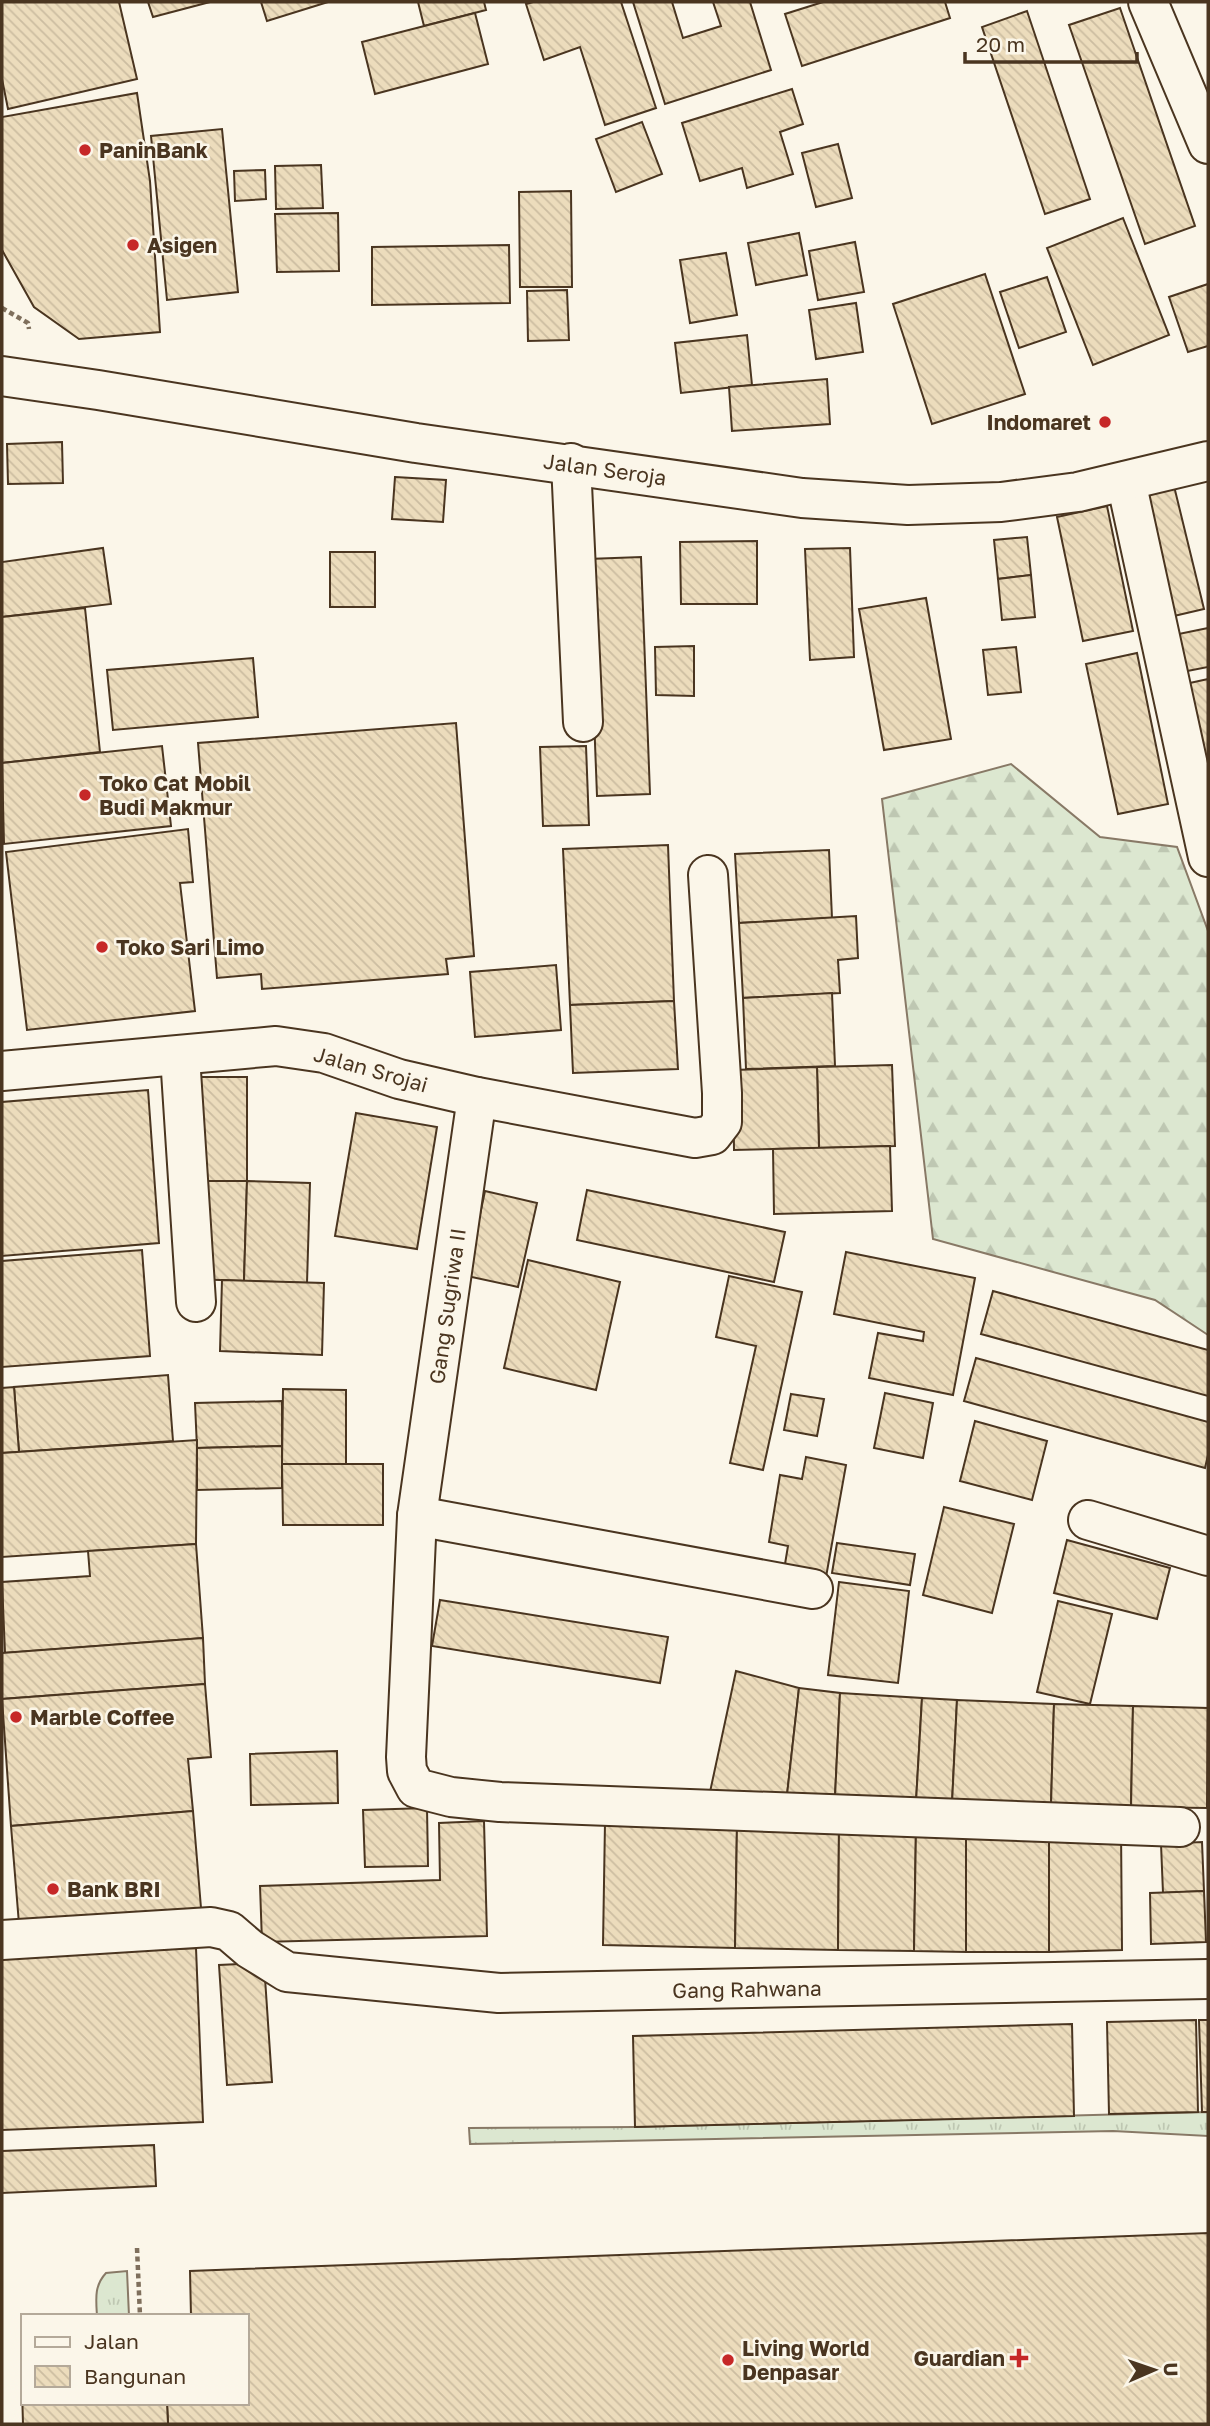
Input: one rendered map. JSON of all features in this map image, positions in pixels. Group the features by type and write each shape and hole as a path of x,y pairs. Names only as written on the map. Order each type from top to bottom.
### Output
{"street":[{"path":"1148,2 1208,145"},
{"name":"Jalan Seroja","path":"2,376 416,443 802,498 908,505 1001,502 1078,492 1208,461"},
{"path":"571,463 583,722"},
{"path":"1126,481 1208,857"},
{"name":"Jalan Srojai","path":"2,1070 276,1046 324,1053 399,1079 477,1097 695,1138 712,1135 722,1122 708,875"},
{"path":"180,1056 195,1302"},
{"name":"Gang Sugriwa II","path":"477,1097 416,1516 406,1757 416,1788 451,1797 500,1802 1180,1827"},
{"path":"416,1516 813,1589"},
{"path":"1087,1520 1208,1556"},
{"name":"Gang Rahwana","path":"2,1940 211,1927 229,1931 250,1949 287,1972 499,1993 1208,1979"}],"path":[{"path":"137,2248 140,2314"}],"green space":[{"path":"1011,764 1100,837 1177,847 1208,931 1208,1335 1155,1300 933,1239 882,799"},
{"path":"1208,2112 1208,2136 1113,2131 470,2144 469,2128 635,2127"},
{"path":"127,2271 129,2314 97,2314 99,2283 106,2273"}],"building":[{"path":"2,2 119,2 137,79 8,109 2,79"},
{"path":"148,2 210,2 153,17"},
{"path":"261,2 328,2 267,21"},
{"path":"418,2 484,2 486,10 424,26"},
{"path":"621,2 656,108 605,125 580,47 544,60 526,4"},
{"path":"633,2 672,2 683,38 721,26 713,2 750,2 771,70 665,104"},
{"path":"823,2 945,2 950,18 802,66 785,14"},
{"path":"1120,8 1195,226 1145,244 1069,25"},
{"path":"1027,11 1090,199 1045,214 982,27"},
{"path":"475,13 488,64 375,94 362,42"},
{"path":"792,89 803,124 780,132 793,174 747,188 742,168 700,181 682,123"},
{"path":"137,93 150,181 160,332 79,339 34,307 2,250 2,117"},
{"path":"642,122 662,174 616,192 596,139"},
{"path":"222,129 238,292 167,300 151,136"},
{"path":"838,144 852,198 816,207 802,153"},
{"path":"321,165 323,208 276,209 275,166"},
{"path":"265,170 266,199 235,201 234,171"},
{"path":"571,191 572,287 520,287 519,192"},
{"path":"338,213 339,271 277,272 275,214"},
{"path":"1123,218 1169,335 1093,365 1047,248"},
{"path":"799,233 807,275 756,285 748,243"},
{"path":"855,242 864,292 818,300 809,251"},
{"path":"509,245 510,303 372,305 372,247"},
{"path":"726,253 737,315 690,323 680,260"},
{"path":"985,274 1025,394 932,424 893,304"},
{"path":"1047,277 1066,332 1019,348 1000,292"},
{"path":"1208,284 1208,346 1188,352 1169,297"},
{"path":"567,290 569,340 528,341 527,291"},
{"path":"856,303 863,352 816,359 809,310"},
{"path":"747,335 752,385 681,393 675,343"},
{"path":"827,379 830,424 732,431 729,387"},
{"path":"62,442 63,483 8,484 7,444"},
{"path":"395,477 446,480 443,522 392,519"},
{"path":"1174,486 1204,609 1161,619 1131,496"},
{"path":"1107,506 1133,631 1083,641 1057,517"},
{"path":"1027,537 1031,575 998,579 994,540"},
{"path":"757,541 757,604 681,604 680,542"},
{"path":"103,548 111,604 2,617 2,562"},
{"path":"850,548 854,657 810,660 805,549"},
{"path":"330,552 375,552 375,607 330,607"},
{"path":"641,557 650,794 597,796 588,559"},
{"path":"1031,575 1035,617 1002,620 998,579"},
{"path":"926,598 951,739 884,750 859,609"},
{"path":"85,608 100,752 2,763 2,617"},
{"path":"1208,628 1208,667 1172,674 1164,637"},
{"path":"694,646 694,696 656,695 655,647"},
{"path":"1016,647 1021,692 988,695 983,650"},
{"path":"1137,653 1168,804 1118,814 1086,664"},
{"path":"253,658 258,717 113,730 107,670"},
{"path":"1208,679 1208,775 1176,686"},
{"path":"456,723 474,956 446,959 448,974 262,989 261,974 217,978 198,743"},
{"name":"Toko Cat Mobil Budi Makmur","path":"162,746 171,826 4,844 2,763"},
{"path":"586,746 589,825 543,826 540,747"},
{"name":"Toko Sari Limo","path":"188,829 193,882 180,883 195,1011 27,1030 6,852"},
{"path":"668,845 674,1001 570,1005 563,849"},
{"path":"829,850 832,918 739,923 735,854"},
{"path":"856,916 858,958 838,960 840,993 743,998 739,923"},
{"path":"556,965 561,1030 475,1037 470,972"},
{"path":"832,993 835,1066 746,1069 743,998"},
{"path":"674,1001 678,1069 573,1073 570,1005"},
{"path":"892,1065 895,1146 819,1148 817,1067"},
{"path":"817,1067 819,1148 734,1150 733,1070"},
{"path":"198,1077 247,1077 247,1181 197,1181"},
{"path":"148,1090 159,1243 2,1256 2,1102"},
{"path":"356,1113 437,1127 417,1249 335,1236"},
{"path":"890,1146 892,1211 774,1214 773,1149"},
{"path":"197,1181 247,1181 244,1281 195,1279"},
{"path":"247,1181 310,1183 307,1283 244,1281"},
{"path":"587,1190 785,1232 774,1282 577,1240"},
{"path":"485,1191 537,1203 518,1287 467,1276"},
{"path":"142,1250 150,1356 2,1367 2,1261"},
{"path":"846,1252 975,1278 953,1395 869,1378 878,1333 923,1341 924,1332 834,1314"},
{"path":"528,1260 620,1282 596,1390 504,1368"},
{"path":"729,1276 802,1292 763,1470 730,1463 756,1346 716,1337"},
{"path":"222,1280 324,1283 322,1355 220,1351"},
{"path":"993,1291 1208,1350 1208,1396 981,1334"},
{"path":"976,1358 1208,1422 1208,1455 1205,1468 964,1401"},
{"path":"168,1375 173,1441 19,1452 14,1387"},
{"path":"14,1387 19,1452 2,1453 2,1388"},
{"path":"283,1389 346,1390 346,1464 282,1464"},
{"path":"885,1393 933,1403 923,1458 874,1448"},
{"path":"791,1394 824,1399 817,1436 784,1430"},
{"path":"282,1401 282,1446 197,1448 195,1403"},
{"path":"975,1421 1047,1441 1032,1500 960,1481"},
{"path":"197,1440 196,1544 2,1557 2,1453"},
{"path":"282,1446 282,1488 197,1490 197,1448"},
{"path":"806,1457 846,1465 826,1577 784,1570 788,1546 769,1542 780,1475 802,1479"},
{"path":"282,1464 383,1464 383,1525 283,1525"},
{"path":"944,1507 1014,1524 992,1613 923,1595"},
{"path":"1067,1540 1170,1568 1157,1619 1054,1593"},
{"path":"837,1543 915,1554 910,1585 832,1573"},
{"path":"196,1544 203,1638 5,1653 2,1582 90,1576 88,1551"},
{"path":"839,1582 909,1591 898,1683 828,1675"},
{"path":"440,1600 668,1637 660,1683 432,1646"},
{"path":"1058,1601 1112,1614 1090,1704 1037,1692"},
{"path":"203,1638 205,1684 2,1699 2,1653"},
{"path":"736,1671 799,1688 787,1795 710,1792"},
{"path":"205,1684 211,1757 188,1759 193,1811 11,1826 2,1699"},
{"path":"799,1688 840,1693 835,1797 787,1795"},
{"path":"840,1693 922,1698 916,1802 835,1797"},
{"path":"922,1698 957,1700 952,1804 916,1802"},
{"path":"957,1700 1054,1704 1051,1805 952,1804"},
{"path":"1054,1704 1133,1706 1131,1807 1051,1805"},
{"path":"1133,1706 1208,1708 1207,1808 1131,1807"},
{"path":"337,1751 338,1803 251,1805 250,1754"},
{"path":"427,1808 428,1866 365,1867 363,1810"},
{"path":"193,1811 201,1908 19,1924 11,1826"},
{"path":"484,1821 487,1936 262,1942 260,1886 440,1880 439,1823"},
{"path":"605,1822 737,1825 735,1948 603,1945"},
{"path":"737,1825 839,1827 838,1950 735,1948"},
{"path":"839,1827 916,1828 914,1951 838,1950"},
{"path":"916,1828 966,1829 966,1952 914,1951"},
{"path":"1121,1828 1122,1950 1049,1952 1049,1829"},
{"path":"966,1829 1049,1829 1049,1952 966,1952"},
{"path":"1202,1842 1204,1891 1163,1893 1161,1844"},
{"path":"1204,1891 1206,1942 1151,1944 1150,1893"},
{"path":"196,1948 203,2122 2,2130 2,1956"},
{"path":"264,1963 272,2082 227,2085 219,1965"},
{"path":"1196,2020 1198,2112 1109,2114 1107,2022"},
{"path":"1199,2020 1208,2020 1208,2112 1202,2112"},
{"path":"1072,2024 1074,2116 635,2127 633,2036"},
{"path":"154,2145 156,2186 2,2193 2,2151"},
{"name":"Living World Denpasar","path":"1208,2233 1208,2424 168,2424 167,2405 248,2405 248,2314 191,2314 190,2271"},
{"path":"22,2405 167,2405 168,2424 23,2424"}],"place":[{"name":"PaninBank","path":"85,150"},
{"name":"Asigen","path":"133,245"},
{"name":"Indomaret","path":"1105,422"},
{"name":"Toko Cat Mobil Budi Makmur","path":"85,795"},
{"name":"Toko Sari Limo","path":"102,947"},
{"name":"Marble Coffee","path":"16,1717"},
{"name":"Bank BRI","path":"53,1889"},
{"name":"Guardian","path":"1019,2358"},
{"name":"Living World Denpasar","path":"728,2360"}]}
